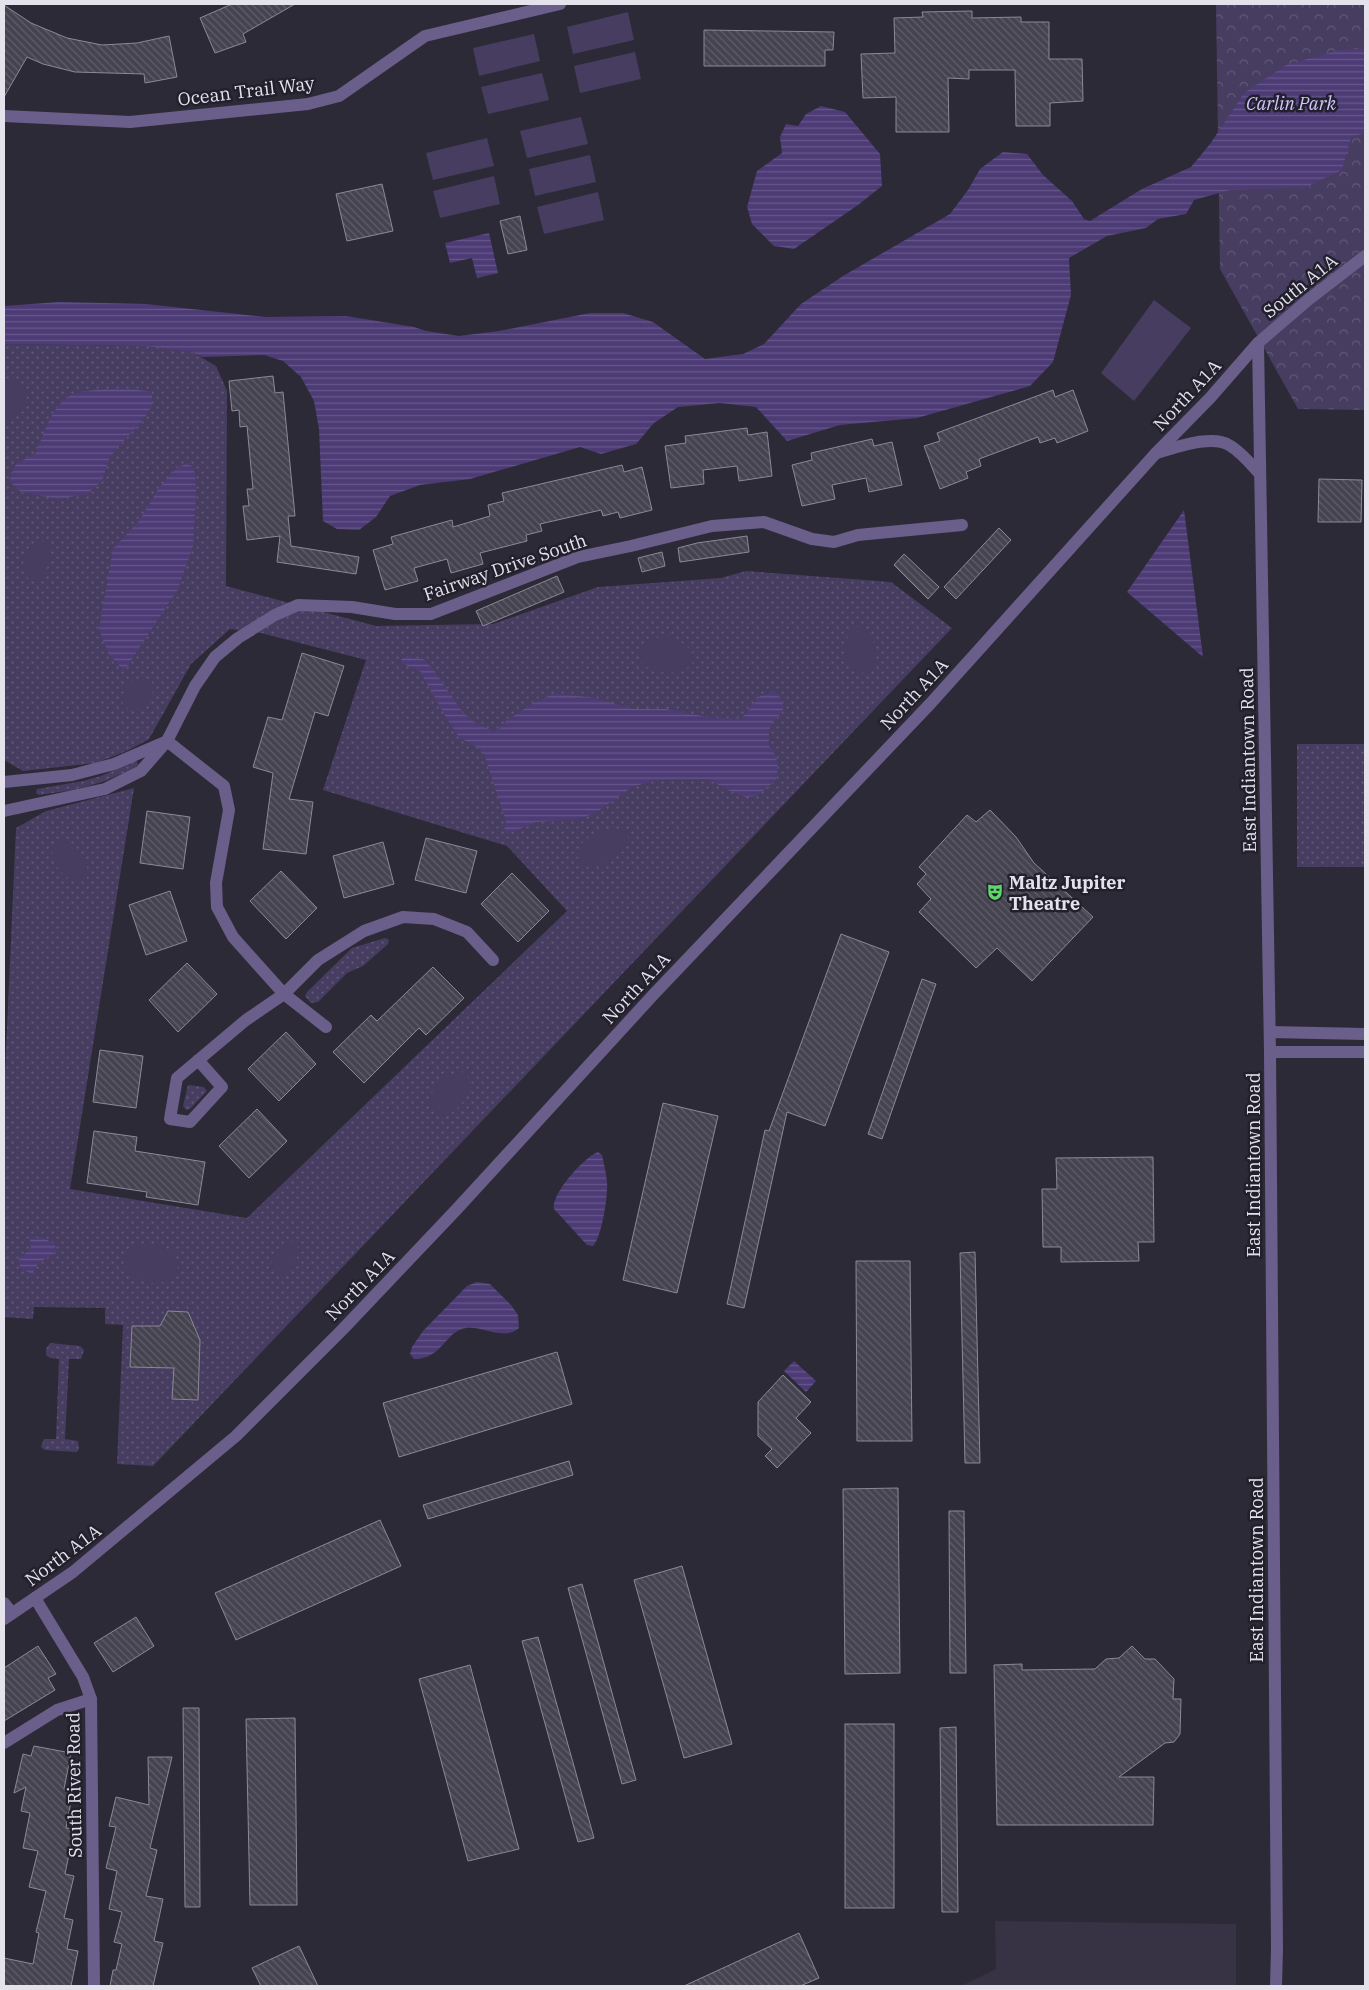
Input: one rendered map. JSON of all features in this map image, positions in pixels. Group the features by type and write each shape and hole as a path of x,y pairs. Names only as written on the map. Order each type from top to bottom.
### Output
{"street":[{"name":"Ocean Trail Way","path":"4,116 130,122 308,104 339,96 425,36 560,4"},
{"name":"South A1A","path":"1258,343 1308,300 1365,256"},
{"name":"North A1A","path":"6,1612 35,1598 80,1566 236,1436 343,1329 661,987 930,704 1156,453 1210,398 1258,343"},
{"name":"East Indiantown Road","path":"1258,343 1270,1032 1276,1986"},
{"path":"1156,453 1197,442 1211,441 1227,444 1242,454 1260,474"},
{"name":"Fairway Drive South","path":"4,811 105,788 141,771 167,741 195,686 215,658 238,638 275,615 298,605 352,607 395,614 431,614 578,557 712,526 764,522 812,538 834,542 858,535 962,525"},
{"path":"4,782 72,775 114,764 167,741 224,786 228,810 216,882 217,907 233,937 284,994 326,1027"},
{"path":"198,1060 222,1087 190,1122 170,1119 176,1078 246,1020 284,994 318,960 364,931 404,918 434,919 467,932 493,960"},
{"path":"1270,1032 1365,1034"},
{"path":"1270,1052 1365,1052"},
{"name":"South River Road","path":"35,1598 83,1677 91,1699 94,1986"},
{"path":"4,1743 58,1710 91,1699"}],"shaded area":[{"path":"1343,49 1365,49 1365,133 1351,137 1342,170 1306,187 1230,190 1194,200 1186,214 1158,219 1146,228 1107,236 1069,258 1071,295 1053,362 1030,386 917,418 840,425 787,441 756,407 720,403 678,407 654,423 636,444 601,454 580,447 470,479 420,485 390,496 376,517 359,530 337,529 323,521 319,429 314,401 301,377 283,361 264,355 202,357 192,352 147,346 4,344 4,306 59,302 146,304 266,317 346,316 459,336 499,331 590,313 623,313 653,322 705,359 743,354 764,344 801,304 843,276 950,214 968,190 980,169 1003,152 1027,154 1043,175 1072,201 1084,219 1090,221 1142,189 1191,167 1210,144 1244,93 1286,65"},
{"path":"821,106 845,112 880,154 882,186 794,249 774,246 752,224 747,207 757,171 782,153 780,137 786,124 798,126 806,114"},
{"path":"489,233 498,273 477,278 472,258 450,263 445,243"},
{"path":"122,388 152,392 152,406 142,421 110,456 102,481 87,494 58,499 21,492 9,481 16,464 36,453 54,412 65,399 76,393"},
{"path":"186,464 192,466 195,473 196,495 193,546 178,589 124,671 108,653 99,629 113,549 139,521 159,488 177,468"},
{"path":"1184,510 1203,657 1127,592"},
{"path":"402,657 423,659 433,669 463,713 477,724 493,731 499,729 506,721 532,704 555,693 594,698 634,709 666,709 707,717 741,719 760,696 773,692 779,695 784,706 771,725 769,733 769,746 777,762 776,780 757,796 746,797 708,779 659,780 634,786 595,813 579,819 536,822 510,833 504,831 506,821 483,751 459,737 420,671 401,663"},
{"path":"598,1152 602,1155 607,1188 602,1225 593,1246 587,1245 554,1209 554,1203 557,1195 577,1168"},
{"path":"30,1238 43,1238 55,1244 56,1253 39,1262 32,1274 20,1268 19,1258 31,1249"},
{"path":"477,1282 490,1284 511,1305 518,1315 519,1328 507,1333 473,1328 459,1330 431,1355 414,1359 410,1354 412,1347 423,1331 467,1286"},
{"path":"794,1361 816,1381 806,1392 784,1371"},
{"path":"995,1921 1236,1924 1236,1986 961,1986 996,1969"}],"green space":[{"name":"Carlin Park","path":"1216,4 1365,4 1365,410 1298,409 1220,269"},
{"path":"628,12 634,40 573,54 567,27"},
{"path":"534,34 540,61 479,76 473,48"},
{"path":"635,52 641,79 580,93 574,66"},
{"path":"542,73 549,100 488,114 481,87"},
{"path":"581,117 588,144 527,158 520,131"},
{"path":"487,138 494,166 433,180 426,153"},
{"path":"590,155 596,182 535,196 529,169"},
{"path":"494,176 500,204 440,218 433,191"},
{"path":"598,192 604,220 544,234 537,207"},
{"path":"1154,300 1191,328 1134,401 1101,373"},
{"path":"4,344 158,346 192,352 216,366 227,391 226,586 376,626 493,624 598,587 721,578 746,571 891,582 952,628 153,1466 117,1464 123,1325 105,1324 105,1308 34,1307 33,1319 4,1317 4,1095 16,828 46,811 134,788 70,1189 247,1218 567,911 507,846 323,790 366,660 261,633 230,629 191,664 149,739 129,750 96,763 23,771 4,760"},
{"path":"4,380 15,380 21,384 25,389 27,397 16,416 4,421"},
{"path":"35,542 43,542 49,545 51,555 47,569 37,580 30,580 26,575 23,565 27,550"},
{"path":"855,627 861,627 866,631 873,642 876,653 870,671 859,673 853,671 846,660 847,638"},
{"path":"666,636 684,644 692,653 693,660 689,667 668,673 655,671 642,664 640,649 645,643 658,637"},
{"path":"144,678 151,681 154,687 151,700 136,710 129,709 123,705 125,690 131,683"},
{"path":"1297,744 1365,744 1365,867 1297,867"},
{"path":"136,760 137,766 113,778 90,786 39,795 36,793 37,789 101,776"},
{"path":"614,829 624,832 628,836 627,843 614,857 596,866 588,867 579,862 577,852 587,838 602,831"},
{"path":"64,841 75,847 86,862 86,880 78,882 70,879 57,866 53,858 53,851 56,845"},
{"path":"385,938 389,940 388,944 363,966 347,973 318,1002 311,1003 305,996 352,948"},
{"path":"463,1072 471,1080 471,1085 464,1100 456,1110 447,1115 435,1113 431,1106 431,1098 437,1085 449,1076"},
{"path":"188,1085 204,1087 207,1091 190,1109 186,1110 183,1106"},
{"path":"293,1242 299,1250 297,1257 284,1275 279,1276 272,1267 273,1259 282,1245"},
{"path":"147,1243 172,1250 177,1261 177,1270 173,1277 157,1283 147,1282 129,1272 123,1262 125,1252 135,1245"},
{"path":"50,1343 80,1346 84,1350 81,1359 69,1359 65,1439 78,1441 79,1449 77,1452 45,1450 41,1447 44,1439 56,1439 59,1359 50,1358 46,1355 46,1349"}],"building":[{"path":"232,4 295,4 243,34 246,42 215,53 200,18"},
{"path":"4,5 31,23 67,38 102,45 137,43 169,36 177,77 145,83 144,74 75,72 43,64 27,57 4,97"},
{"path":"972,11 972,18 1021,17 1021,22 1049,22 1049,59 1082,59 1083,101 1050,103 1050,126 1016,126 1015,70 969,70 969,79 948,78 949,132 896,132 896,97 863,98 861,54 895,53 894,18 923,17 922,12"},
{"path":"704,30 834,32 833,50 825,50 825,66 704,66"},
{"path":"382,184 393,231 347,241 336,194"},
{"path":"520,216 527,250 508,254 500,221"},
{"path":"273,376 275,393 283,392 295,516 288,516 291,546 359,557 356,574 277,562 280,536 247,540 243,506 249,506 247,489 253,489 247,426 240,427 239,410 232,411 229,381"},
{"path":"1053,390 1055,397 1073,390 1088,431 1057,443 1055,438 1040,443 1038,437 979,459 981,466 966,472 968,478 940,489 924,446 940,441 937,433"},
{"path":"747,428 748,435 767,432 772,476 739,481 737,466 703,470 704,484 671,488 665,446 686,443 685,436"},
{"path":"872,439 874,446 892,442 902,485 869,492 866,478 832,485 835,499 802,506 792,465 812,460 811,453"},
{"path":"622,465 624,472 642,467 652,510 620,518 618,512 603,516 601,510 540,524 542,531 526,535 527,541 480,553 483,564 451,573 447,559 414,568 418,581 385,590 373,550 393,544 391,537 452,520 453,527 490,516 488,505 504,501 502,493"},
{"path":"1319,479 1362,480 1361,522 1318,522"},
{"path":"999,528 1011,540 956,599 944,587"},
{"path":"747,536 749,552 680,562 678,548 697,543"},
{"path":"662,552 665,566 642,572 638,558"},
{"path":"904,554 939,587 928,599 894,565"},
{"path":"557,576 564,592 483,626 476,611"},
{"path":"302,653 344,666 328,716 315,712 289,799 313,802 306,854 263,849 273,773 253,767 268,717 282,720"},
{"name":"Maltz Jupiter Theatre","path":"990,810 1016,837 1034,863 1093,917 1032,981 997,948 976,968 919,912 931,899 917,884 926,874 919,867 967,815 976,822"},
{"path":"147,811 190,817 183,869 140,863"},
{"path":"426,838 477,851 466,893 415,880"},
{"path":"383,842 394,884 344,898 333,856"},
{"path":"281,871 317,908 286,939 250,901"},
{"path":"512,873 549,911 518,942 481,904"},
{"path":"170,891 187,941 146,955 129,905"},
{"path":"841,934 889,952 825,1126 787,1112 744,1308 727,1304 765,1130 769,1131"},
{"path":"187,963 217,994 178,1032 149,1000"},
{"path":"433,967 464,998 426,1035 419,1028 364,1083 333,1052 371,1015 377,1021"},
{"path":"922,979 936,984 882,1139 868,1134"},
{"path":"286,1032 316,1064 279,1101 248,1069"},
{"path":"100,1050 143,1056 136,1108 93,1102"},
{"path":"663,1103 718,1116 677,1293 623,1280"},
{"path":"257,1109 287,1141 249,1178 219,1146"},
{"path":"94,1131 137,1137 135,1151 205,1162 198,1205 146,1197 147,1192 87,1183"},
{"path":"1153,1157 1154,1242 1138,1242 1139,1261 1061,1262 1061,1247 1043,1247 1042,1189 1057,1189 1056,1158"},
{"path":"975,1252 980,1463 965,1463 960,1253"},
{"path":"856,1261 910,1261 912,1441 857,1441"},
{"path":"168,1311 188,1312 200,1340 198,1400 172,1399 174,1368 130,1367 132,1326 160,1326"},
{"path":"557,1352 572,1404 399,1457 383,1403"},
{"path":"783,1375 811,1402 796,1418 811,1433 777,1468 765,1456 772,1449 758,1436 758,1402"},
{"path":"569,1461 573,1475 428,1519 423,1505"},
{"path":"898,1488 900,1673 845,1674 843,1489"},
{"path":"949,1511 964,1511 966,1673 950,1673"},
{"path":"380,1520 401,1566 236,1640 215,1593"},
{"path":"682,1566 732,1744 684,1758 634,1580"},
{"path":"582,1584 636,1780 622,1784 568,1588"},
{"path":"136,1617 154,1646 113,1672 94,1643"},
{"path":"538,1637 594,1838 578,1842 522,1641"},
{"path":"38,1646 56,1674 48,1678 55,1690 4,1721 4,1668"},
{"path":"1132,1646 1145,1659 1155,1659 1174,1679 1173,1699 1181,1699 1180,1734 1174,1742 1165,1743 1119,1777 1154,1777 1153,1825 997,1825 994,1665 1022,1664 1022,1670 1095,1669 1106,1659 1119,1658"},
{"path":"470,1665 519,1849 468,1861 419,1679"},
{"path":"183,1708 199,1708 200,1907 185,1907"},
{"path":"295,1718 297,1905 250,1905 246,1719"},
{"path":"845,1724 894,1724 894,1908 845,1908"},
{"path":"956,1727 958,1912 942,1912 940,1728"},
{"path":"34,1746 71,1753 64,1789 73,1791 66,1828 74,1829 65,1874 74,1876 64,1918 73,1920 67,1949 78,1951 71,1986 4,1986 4,1958 33,1964 39,1933 36,1932 46,1891 29,1887 38,1851 23,1848 30,1813 21,1811 26,1787 14,1793 23,1754 31,1756"},
{"path":"148,1757 172,1757 150,1848 157,1850 146,1896 163,1899 154,1941 163,1943 153,1986 110,1986 113,1970 116,1970 122,1944 114,1942 122,1912 109,1909 117,1871 106,1868 116,1827 109,1826 116,1797 149,1805"},
{"path":"799,1933 819,1978 800,1986 684,1986"},
{"path":"299,1946 318,1986 261,1986 252,1968"}],"place":[{"name":"Maltz Jupiter Theatre","path":"995,892"}]}
